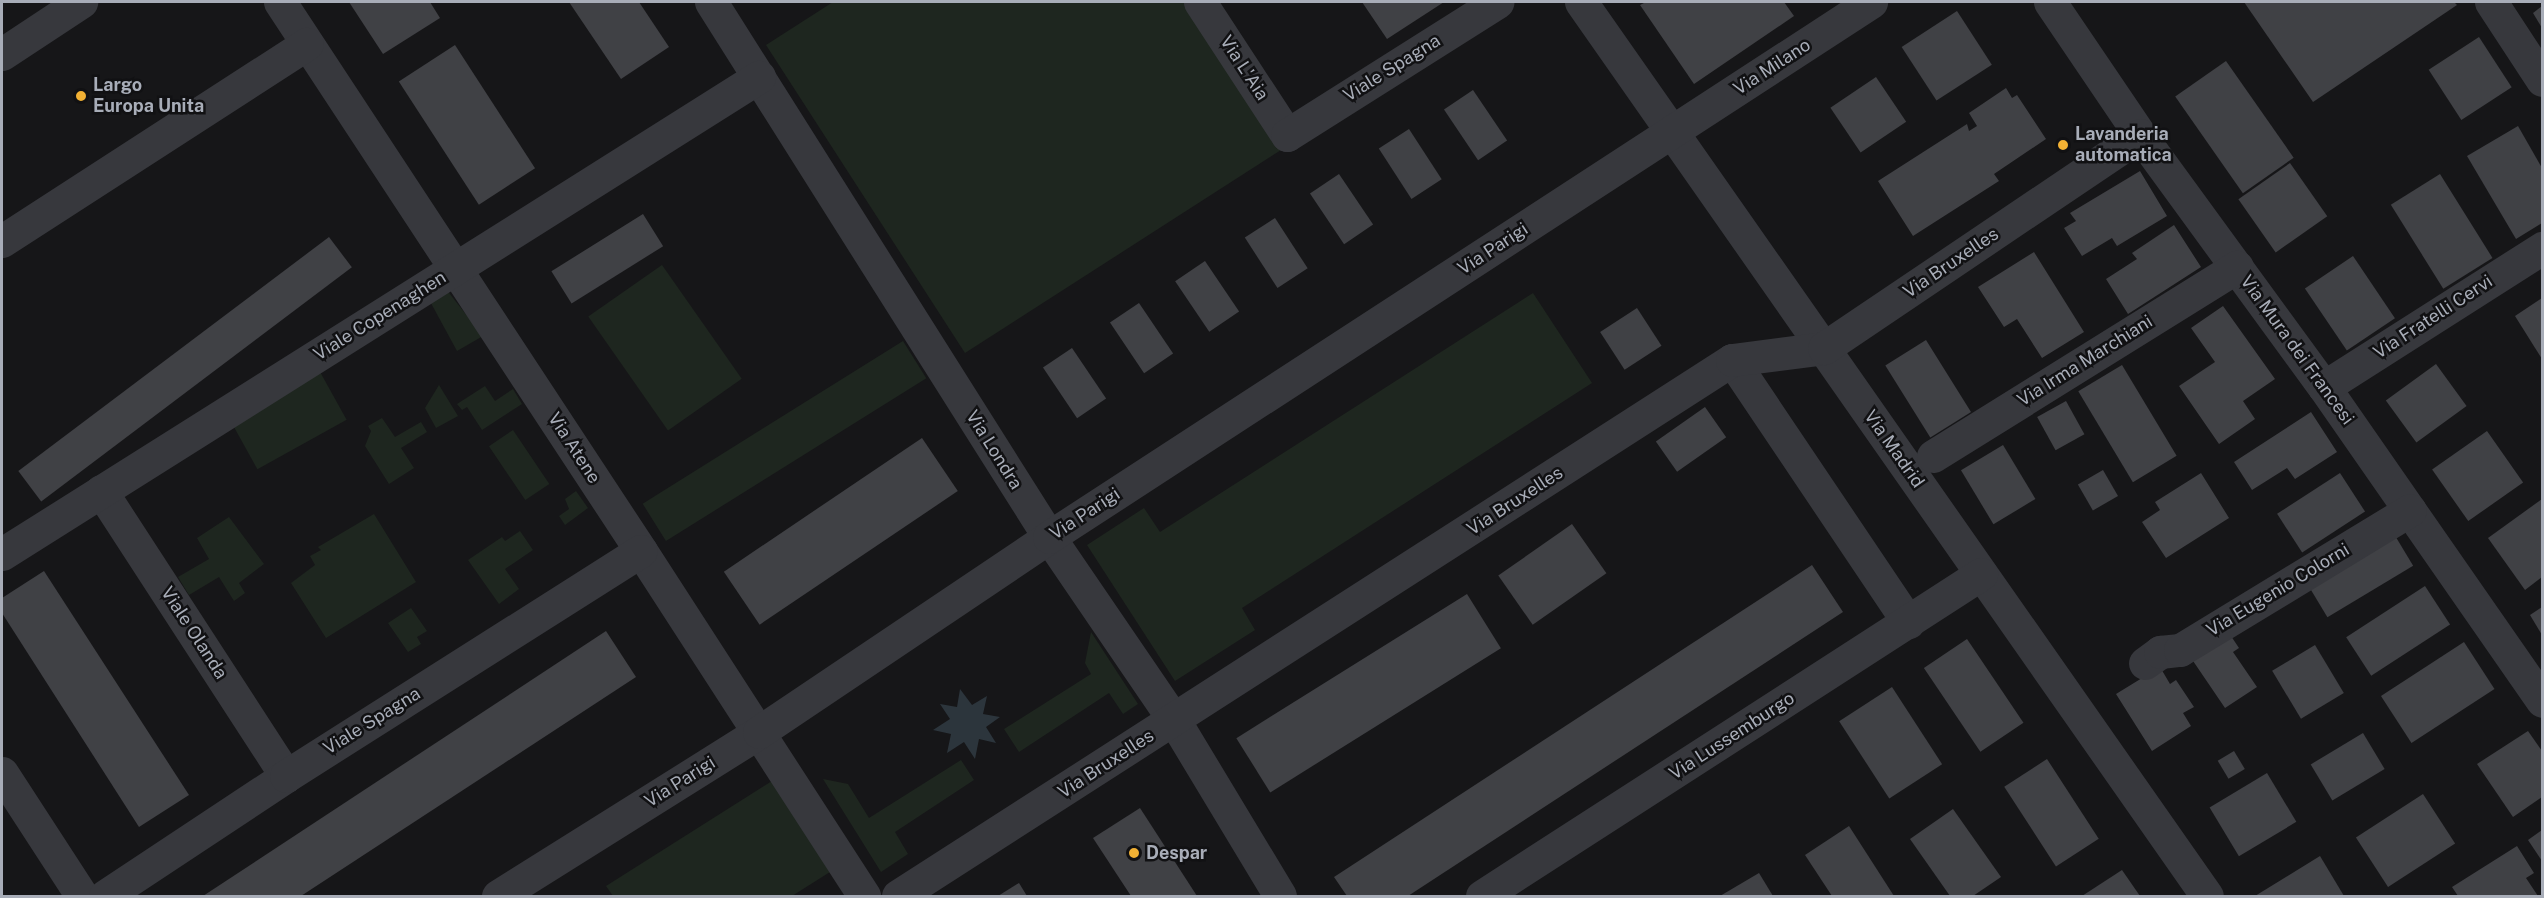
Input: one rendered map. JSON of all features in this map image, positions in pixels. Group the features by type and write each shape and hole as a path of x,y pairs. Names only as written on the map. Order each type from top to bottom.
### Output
{"street":[{"path":"2,54 81,2"},
{"name":"Via Atene","path":"280,2 456,267 864,897"},
{"name":"Via Londra","path":"711,2 1049,537 1174,720 1280,897"},
{"name":"Via L'Aia","path":"1200,2 1287,135"},
{"name":"Viale Spagna","path":"1287,135 1497,2"},
{"name":"Via Madrid","path":"1581,2 2207,897"},
{"name":"Via Milano","path":"1673,132 1871,2"},
{"name":"Via Mura dei Francesi","path":"2050,2 2140,135 2324,387 2542,701"},
{"path":"2491,2 2542,80"},
{"path":"2,241 307,44"},
{"name":"Viale Copenaghen","path":"2,554 759,77"},
{"name":"Via Parigi","path":"498,897 759,732 1049,537 1673,132"},
{"name":"Via Bruxelles","path":"898,897 1732,360 1824,348 2140,135"},
{"name":"Via Fratelli Cervi","path":"2324,387 2542,248"},
{"name":"Via Irma Marchiani","path":"1933,456 2236,267"},
{"path":"1732,360 1908,622"},
{"name":"Viale Olanda","path":"101,491 286,776"},
{"name":"Via Eugenio Colorni","path":"2145,663 2160,652 2180,650 2410,510"},
{"name":"Viale Spagna","path":"105,897 286,776 641,551"},
{"name":"Via Lussemburgo","path":"1482,897 1981,574"},
{"path":"2,773 82,897"}],"shaded area":[{"path":"833,2 1185,2 1281,150 965,353 766,45"},
{"path":"662,265 742,379 668,430 588,317"},
{"path":"442,284 483,336 457,351 426,294"},
{"path":"1533,293 1592,383 1242,608 1255,630 1175,681 1087,545 1144,508 1160,532"},
{"path":"903,341 926,378 666,541 643,504"},
{"path":"319,370 347,420 257,469 230,419"},
{"path":"439,385 458,416 436,428 425,408"},
{"path":"485,386 495,401 513,389 522,404 482,430 467,407 462,410 457,404"},
{"path":"382,418 395,437 421,422 427,432 401,448 414,468 389,484 365,446 371,431 368,426"},
{"path":"513,430 549,484 525,500 489,446"},
{"path":"576,491 588,508 565,525 559,516 569,509 565,499"},
{"path":"374,514 416,582 326,638 291,583 315,565 310,556 321,550 318,547"},
{"path":"229,517 264,564 239,583 245,593 234,601 219,577 189,595 178,577 209,559 197,538"},
{"path":"520,531 533,550 505,569 519,589 499,604 468,560 502,537 505,541"},
{"path":"411,608 427,631 417,637 421,644 408,652 388,623"},
{"path":"1091,632 1138,704 1123,714 1109,693 1019,752 1004,729 1091,674 1085,663"},
{"path":"960,689 972,705 987,696 983,714 1000,717 986,727 996,743 979,739 975,759 964,742 947,753 951,734 933,730 950,719 940,704 957,707"},
{"path":"961,760 974,780 895,832 908,854 881,872 823,779 848,784 869,818"},
{"path":"772,781 830,872 792,896 613,896 606,886"}],"building":[{"path":"349,2 430,2 440,18 383,54"},
{"path":"569,2 639,2 669,47 621,79"},
{"path":"1362,2 1444,2 1387,39"},
{"path":"1646,2 1784,2 1794,16 1694,84 1640,5"},
{"path":"2244,2 2454,2 2457,5 2313,102"},
{"path":"2542,6 2542,28 2533,13"},
{"path":"1957,11 1992,65 1937,101 1902,47"},
{"path":"2479,37 2512,87 2461,120 2429,70"},
{"path":"455,45 535,168 479,205 399,81"},
{"path":"2226,61 2294,158 2243,193 2175,97"},
{"path":"1876,77 1906,122 1861,153 1830,108"},
{"path":"2006,88 2012,98 2017,95 2046,139 1994,174 1999,181 1913,236 1878,181 1967,124 1969,131 1977,126 1969,113"},
{"path":"1473,90 1507,141 1478,160 1444,110"},
{"path":"2518,126 2542,168 2542,223 2516,239 2467,156"},
{"path":"1409,129 1442,179 1411,199 1379,149"},
{"path":"2290,163 2327,216 2276,252 2238,199"},
{"path":"2140,171 2167,216 2117,246 2112,238 2082,256 2064,228 2076,221 2070,213"},
{"path":"1339,174 1373,225 1344,244 1310,194"},
{"path":"2440,174 2492,258 2443,289 2391,205"},
{"path":"643,214 663,246 572,303 551,271"},
{"path":"1275,218 1308,268 1277,288 1245,238"},
{"path":"2174,225 2201,267 2128,314 2106,279 2137,259 2132,253"},
{"path":"329,237 352,267 41,501 18,471"},
{"path":"2034,252 2084,332 2042,358 2017,319 2004,327 1978,287"},
{"path":"2353,256 2395,318 2347,351 2305,288"},
{"path":"1205,261 1239,312 1209,332 1175,281"},
{"path":"2542,298 2542,359 2515,316"},
{"path":"1139,303 1173,354 1144,373 1110,323"},
{"path":"2223,306 2275,379 2243,401 2255,419 2219,444 2179,386 2215,362 2191,328"},
{"path":"1637,308 1662,346 1625,370 1600,332"},
{"path":"1926,340 1971,412 1930,438 1885,365"},
{"path":"1072,348 1106,399 1077,418 1043,368"},
{"path":"2436,364 2467,406 2416,443 2386,400"},
{"path":"2122,365 2177,456 2133,482 2078,391"},
{"path":"2066,401 2084,434 2056,450 2037,417"},
{"path":"1705,407 1726,437 1677,472 1656,441"},
{"path":"2311,412 2337,452 2295,479 2287,468 2252,490 2234,462"},
{"path":"2487,431 2523,483 2468,521 2432,469"},
{"path":"922,438 958,491 760,625 724,572"},
{"path":"2003,445 2035,499 1993,524 1961,470"},
{"path":"2103,470 2118,496 2093,510 2078,485"},
{"path":"2201,473 2229,518 2166,558 2142,522 2160,510 2155,502"},
{"path":"2340,473 2365,512 2302,552 2277,514"},
{"path":"2542,499 2542,577 2525,590 2488,538"},
{"path":"1572,524 1606,573 1533,625 1498,576"},
{"path":"2391,529 2413,566 2327,617 2305,581"},
{"path":"1812,565 1843,612 1408,896 1347,896 1334,877"},
{"path":"44,571 189,795 139,827 2,613 2,598"},
{"path":"2425,586 2450,625 2371,676 2346,637"},
{"path":"1467,594 1501,648 1270,792 1236,738"},
{"path":"2542,607 2542,635 2530,615"},
{"path":"606,631 636,677 301,896 203,896"},
{"path":"2229,633 2239,648 2233,652 2257,687 2225,708 2189,655"},
{"path":"1967,639 2023,723 1980,752 1924,668"},
{"path":"2464,642 2494,689 2411,743 2381,696"},
{"path":"2315,645 2344,693 2301,719 2272,671"},
{"path":"2160,667 2170,684 2176,680 2194,707 2183,713 2191,726 2152,751 2116,694"},
{"path":"1892,687 1942,764 1889,798 1839,721"},
{"path":"2528,731 2542,751 2542,797 2513,817 2477,764"},
{"path":"2363,733 2385,769 2332,800 2311,764"},
{"path":"2234,751 2245,769 2229,779 2218,761"},
{"path":"2047,759 2099,839 2056,866 2004,787"},
{"path":"2267,773 2296,822 2239,856 2210,808"},
{"path":"2423,794 2455,843 2388,887 2356,838"},
{"path":"1140,808 1197,896 1131,896 1093,838"},
{"path":"1953,809 2001,877 1973,896 1950,896 1910,839"},
{"path":"1849,826 1894,896 1832,896 1805,855"},
{"path":"2542,830 2542,861 2528,840"},
{"path":"2517,846 2534,873 2526,878 2538,896 2458,896 2452,887"},
{"path":"2320,856 2344,896 2255,896"},
{"path":"2122,870 2140,896 2082,896"},
{"path":"1759,873 1773,896 1720,896"},
{"path":"1019,883 1027,896 998,896"}],"place":[{"name":"Largo Europa Unita","path":"81,96"},
{"name":"Lavanderia automatica","path":"2063,145"},
{"name":"Despar","path":"1134,853"}]}
